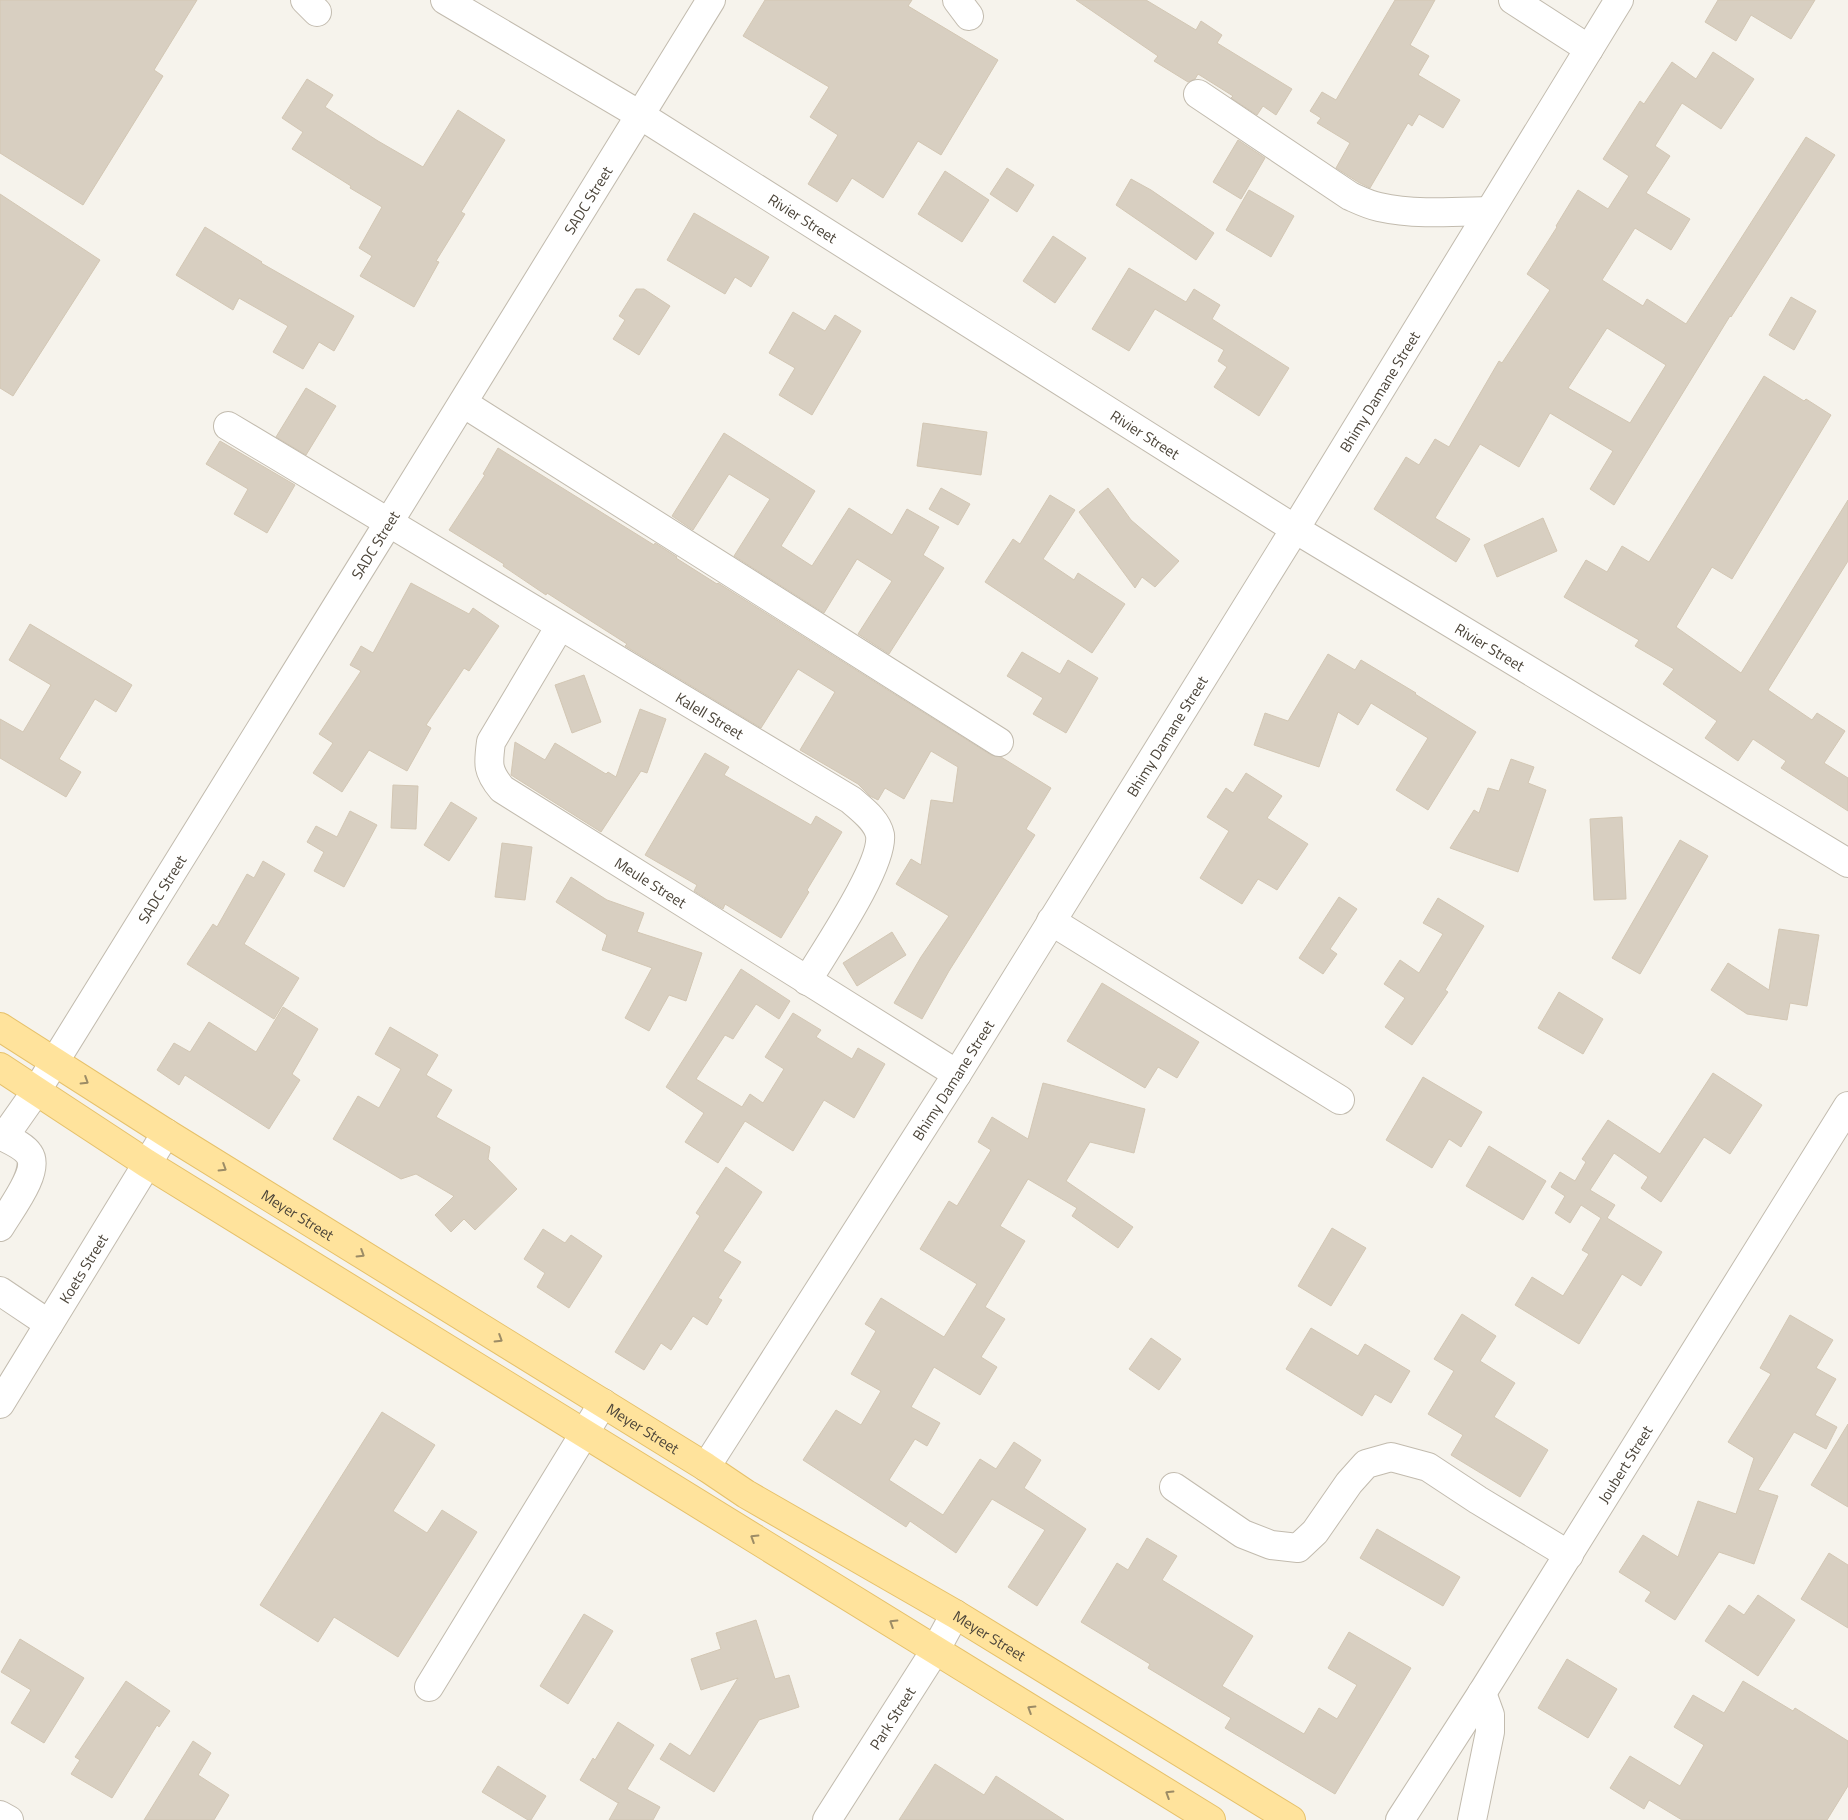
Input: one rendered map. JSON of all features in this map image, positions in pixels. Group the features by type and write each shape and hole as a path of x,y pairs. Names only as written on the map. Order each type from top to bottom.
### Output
{"main road":[{"name":"Meyer Street","path":"0,1027 166,1133 706,1467 746,1494 955,1614 1291,1820"},
{"path":"0,1067 146,1163 1211,1820"}],"street":[{"name":"Rivier Street","path":"445,0 640,115 1295,529 1848,864"},
{"name":"SADC Street","path":"2,1136 37,1090 53,1061 464,403 711,0"},
{"path":"1513,0 1589,49"},
{"name":"Bhimy Damane Street","path":"706,1467 957,1074 1295,529 1619,0"},
{"path":"1198,94 1350,196 1378,207 1401,210 1433,213 1489,211"},
{"path":"464,403 999,742"},
{"name":"Kalell Street","path":"228,426 851,800 870,817 880,834 878,853 870,875 807,981"},
{"name":"Meule Street","path":"560,626 491,742 488,759 491,776 502,789 957,1074"},
{"path":"1051,921 1340,1100"},
{"name":"Joubert Street","path":"1400,1820 1569,1555 1848,1106"},
{"name":"Koets Street","path":"0,1404 166,1133"},
{"path":"0,1227 28,1180 32,1169 32,1159 29,1153 2,1136"},
{"path":"0,1292 49,1324"},
{"path":"429,1687 603,1404"},
{"path":"1174,1487 1243,1534 1271,1545 1298,1548 1314,1532 1349,1483 1366,1464 1391,1457 1428,1467 1478,1500 1569,1555"},
{"name":"Park Street","path":"827,1820 936,1649 955,1614"},
{"path":"1472,1820 1490,1732 1490,1714 1482,1693"},
{"path":"0,1815 9,1820"}],"building":[{"path":"0,0 197,0 154,70 163,76 83,205 0,153"},
{"path":"765,0 912,0 908,6 998,60 941,155 918,141 883,198 852,178 837,202 808,184 838,135 810,117 829,87 743,36"},
{"path":"1076,0 1146,0 1196,30 1201,21 1222,35 1217,43 1292,89 1276,115 1263,106 1257,115 1231,98 1233,96 1198,74 1195,79 1188,82 1154,61 1158,56"},
{"path":"1395,0 1435,0 1410,45 1429,56 1418,75 1460,100 1443,128 1419,114 1412,126 1408,123 1370,188 1336,168 1350,143 1317,123 1321,118 1310,111 1322,92 1336,100"},
{"path":"1718,0 1815,0 1791,39 1751,15 1736,41 1705,22"},
{"path":"1713,52 1754,79 1721,129 1682,103 1655,146 1670,156 1646,193 1690,219 1671,250 1635,228 1602,280 1643,306 1647,299 1686,324 1806,137 1835,155 1730,316 1614,505 1590,489 1613,451 1550,413 1519,467 1480,444 1435,518 1470,539 1456,562 1374,509 1406,457 1419,465 1435,439 1449,447 1499,361 1502,363 1550,290 1527,274 1578,190 1608,209 1629,176 1603,159 1640,101 1644,104 1672,62 1696,79","holes":["1607,328 1666,365 1630,423 1568,388"]},
{"path":"307,79 333,95 325,107 423,167 458,110 505,140 461,212 465,214 436,261 439,262 414,307 360,276 372,256 359,248 382,207 292,149 303,132 282,118"},
{"path":"1238,140 1265,158 1241,199 1213,182"},
{"path":"1007,168 1034,185 1017,212 990,194"},
{"path":"945,171 989,200 962,242 918,214"},
{"path":"1131,179 1151,190 1214,233 1196,260 1116,205"},
{"path":"1249,190 1294,216 1271,257 1226,230"},
{"path":"0,194 100,260 13,396 0,388"},
{"path":"694,213 769,257 751,287 735,277 725,294 667,260"},
{"path":"205,227 261,263 354,316 334,351 319,342 303,369 273,352 288,326 239,298 233,310 176,275"},
{"path":"1053,236 1086,258 1055,303 1023,281"},
{"path":"1129,268 1186,302 1194,289 1220,305 1212,319 1289,368 1259,416 1214,387 1227,367 1218,361 1224,350 1155,309 1129,351 1092,329"},
{"path":"636,289 644,289 670,306 639,355 613,339 625,320 619,316"},
{"path":"1791,297 1816,311 1794,350 1769,335"},
{"path":"793,312 825,331 835,315 861,331 812,415 779,395 795,368 769,353"},
{"path":"1764,376 1831,415 1732,579 1712,567 1676,627 1741,673 1848,500 1848,561 1768,690 1812,720 1817,713 1845,731 1824,763 1848,778 1848,811 1781,768 1786,761 1753,739 1738,761 1705,738 1717,721 1663,684 1674,669 1635,646 1639,640 1564,597 1586,560 1607,572 1622,546 1649,562"},
{"path":"306,388 336,406 306,455 276,437"},
{"path":"923,423 987,432 981,475 917,466"},
{"path":"724,433 815,491 781,546 812,566 849,508 892,535 907,509 939,527 923,555 944,568 889,654 858,634 892,581 857,559 824,613 734,556 770,499 729,474 693,530 672,516"},
{"path":"220,441 295,485 267,533 234,514 248,489 206,464"},
{"path":"498,448 654,545 655,543 717,584 991,755 1001,757 1051,788 1026,829 1035,835 949,971 922,1019 894,1003 921,957 949,916 896,884 911,859 921,865 931,800 953,803 958,767 931,751 904,799 885,788 878,800 870,796 858,784 800,750 835,692 798,669 761,728 625,646 627,644 547,593 546,595 503,566 504,564 449,530 485,475 483,474"},
{"path":"941,488 970,504 958,525 929,509"},
{"path":"1108,488 1131,520 1179,561 1155,587 1142,577 1135,588 1079,512"},
{"path":"1050,495 1075,510 1043,559 1074,580 1078,573 1125,604 1092,653 985,582 1013,539 1020,544"},
{"path":"1543,518 1557,551 1497,577 1484,545"},
{"path":"411,583 469,614 473,608 499,626 469,671 464,668 426,725 431,728 407,771 369,750 342,792 313,773 333,743 319,734 361,671 350,665 361,646 373,653"},
{"path":"30,624 132,685 116,712 95,699 59,759 81,772 66,797 0,758 0,719 23,732 51,685 9,660"},
{"path":"1022,652 1060,674 1068,660 1098,678 1066,733 1033,714 1043,698 1007,676"},
{"path":"1328,654 1355,670 1361,660 1476,732 1428,810 1396,790 1428,738 1371,703 1358,725 1338,712 1319,767 1254,745 1265,713 1288,721"},
{"path":"584,675 601,722 572,733 555,685"},
{"path":"640,709 666,719 647,773 641,771 601,832 511,775 515,742 545,760 555,743 606,774 608,772 616,777"},
{"path":"705,753 729,767 724,775 811,825 816,816 842,832 781,938 725,904 723,909 694,891 697,885 645,855"},
{"path":"1511,759 1534,767 1528,783 1546,790 1518,872 1450,848 1474,810 1479,813 1488,788 1499,791"},
{"path":"1246,773 1282,796 1267,818 1308,844 1277,890 1258,879 1242,904 1200,878 1229,831 1207,817 1226,788 1233,793"},
{"path":"393,785 418,786 416,829 391,828"},
{"path":"451,802 477,818 449,861 424,845"},
{"path":"350,811 377,825 344,887 314,871 324,852 307,842 316,826 337,837"},
{"path":"1622,817 1626,899 1594,900 1590,819"},
{"path":"1680,840 1708,856 1640,974 1612,958"},
{"path":"502,843 532,847 525,900 495,897"},
{"path":"263,861 285,874 244,944 299,978 274,1019 187,964 213,924 217,927 247,874 254,878"},
{"path":"571,877 607,900 644,913 637,932 702,953 686,1001 669,995 649,1031 625,1018 652,968 602,950 607,935 556,902"},
{"path":"1339,897 1357,909 1330,949 1337,954 1323,974 1299,958"},
{"path":"1438,898 1484,926 1445,990 1448,992 1412,1045 1385,1027 1405,998 1384,984 1400,960 1419,973 1443,934 1423,923"},
{"path":"1779,929 1819,935 1807,1006 1790,1003 1787,1020 1747,1014 1711,990 1728,963 1769,990"},
{"path":"892,932 906,955 857,986 843,963"},
{"path":"741,969 790,1001 779,1019 756,1004 733,1039 725,1035 696,1079 742,1107 750,1094 763,1103 784,1069 765,1057 793,1013 821,1030 816,1037 852,1059 858,1048 885,1064 854,1118 824,1100 793,1151 745,1121 718,1163 685,1142 704,1113 666,1087"},
{"path":"1102,983 1199,1042 1177,1078 1158,1067 1145,1088 1067,1041"},
{"path":"1559,992 1603,1019 1583,1054 1538,1028"},
{"path":"283,1007 318,1029 292,1074 300,1080 269,1129 185,1075 179,1085 157,1070 174,1043 190,1052 209,1022 256,1052"},
{"path":"390,1027 438,1055 426,1075 452,1090 436,1117 490,1147 488,1159 517,1189 475,1230 464,1219 451,1232 435,1215 454,1196 416,1174 401,1179 333,1139 358,1096 379,1108 401,1069 375,1054"},
{"path":"1713,1073 1762,1105 1730,1154 1704,1137 1661,1202 1641,1188 1648,1177 1614,1153 1590,1190 1615,1205 1607,1218 1662,1252 1641,1286 1622,1274 1579,1344 1515,1305 1532,1277 1563,1296 1589,1254 1582,1250 1601,1218 1581,1205 1570,1223 1555,1213 1565,1196 1551,1187 1560,1172 1575,1181 1586,1162 1582,1159 1608,1120 1660,1154"},
{"path":"1423,1077 1482,1112 1461,1147 1449,1139 1432,1168 1386,1140"},
{"path":"1043,1083 1145,1109 1134,1153 1090,1142 1066,1181 1133,1227 1118,1248 1072,1216 1077,1208 1028,1179 1000,1226 1025,1241 985,1307 1005,1319 981,1357 997,1367 980,1395 934,1367 911,1407 940,1423 927,1446 915,1439 889,1480 943,1515 980,1459 996,1469 1014,1442 1041,1460 1024,1488 1086,1529 1037,1606 1008,1587 1045,1530 992,1499 956,1553 910,1521 906,1527 803,1460 836,1410 861,1425 881,1391 851,1374 876,1331 865,1324 881,1298 944,1337 977,1284 920,1249 949,1201 957,1206 991,1150 978,1142 992,1117 1028,1139"},
{"path":"1489,1146 1546,1181 1523,1220 1466,1186"},
{"path":"726,1167 762,1192 723,1251 741,1262 718,1298 722,1300 707,1325 693,1316 671,1350 661,1343 644,1370 615,1352 700,1216 696,1213"},
{"path":"1332,1228 1366,1248 1331,1306 1298,1286"},
{"path":"543,1229 565,1243 571,1235 602,1256 569,1308 537,1287 545,1273 524,1259"},
{"path":"1462,1314 1496,1336 1480,1361 1515,1383 1494,1417 1548,1450 1520,1497 1451,1455 1463,1435 1428,1414 1454,1371 1434,1359"},
{"path":"1790,1315 1833,1340 1816,1368 1836,1379 1815,1415 1837,1427 1826,1449 1794,1432 1758,1490 1778,1496 1754,1564 1719,1552 1675,1620 1645,1601 1651,1592 1619,1572 1643,1535 1678,1557 1698,1501 1736,1514 1754,1458 1728,1442 1771,1374 1760,1368"},
{"path":"1311,1328 1358,1356 1365,1344 1410,1371 1391,1403 1375,1394 1362,1416 1286,1369"},
{"path":"1151,1338 1181,1359 1159,1390 1129,1369"},
{"path":"382,1412 435,1445 393,1511 427,1533 442,1510 477,1532 398,1657 334,1617 318,1642 260,1605"},
{"path":"1848,1424 1848,1507 1811,1485"},
{"path":"1377,1529 1460,1577 1443,1606 1360,1558"},
{"path":"1147,1538 1177,1556 1162,1580 1253,1636 1222,1686 1304,1734 1319,1708 1337,1719 1357,1685 1328,1668 1349,1632 1411,1668 1335,1794 1225,1728 1231,1718 1148,1668 1150,1664 1081,1622 1117,1563 1128,1570"},
{"path":"1829,1553 1848,1565 1848,1628 1801,1599"},
{"path":"1758,1595 1795,1620 1758,1676 1705,1641 1729,1605 1744,1615"},
{"path":"584,1614 613,1631 568,1704 540,1686"},
{"path":"756,1620 775,1679 789,1675 799,1707 759,1720 714,1792 660,1759 670,1743 690,1756 738,1678 701,1690 691,1659 721,1649 716,1633"},
{"path":"20,1639 84,1678 44,1743 11,1723 31,1690 1,1672"},
{"path":"1567,1659 1617,1689 1588,1738 1538,1708"},
{"path":"126,1681 170,1711 159,1727 157,1725 112,1798 71,1774 80,1760 75,1757"},
{"path":"1743,1681 1793,1711 1795,1708 1848,1741 1848,1786 1827,1820 1682,1820 1649,1800 1644,1809 1610,1788 1630,1756 1680,1786 1704,1745 1674,1727 1693,1695 1724,1713"},
{"path":"618,1722 654,1745 627,1789 660,1807 653,1820 609,1820 619,1802 580,1780 593,1758 595,1760"},
{"path":"193,1741 211,1753 198,1775 229,1795 214,1820 144,1820"},
{"path":"935,1764 984,1795 996,1776 1064,1820 899,1820"},
{"path":"498,1766 546,1796 531,1820 482,1792"}]}
